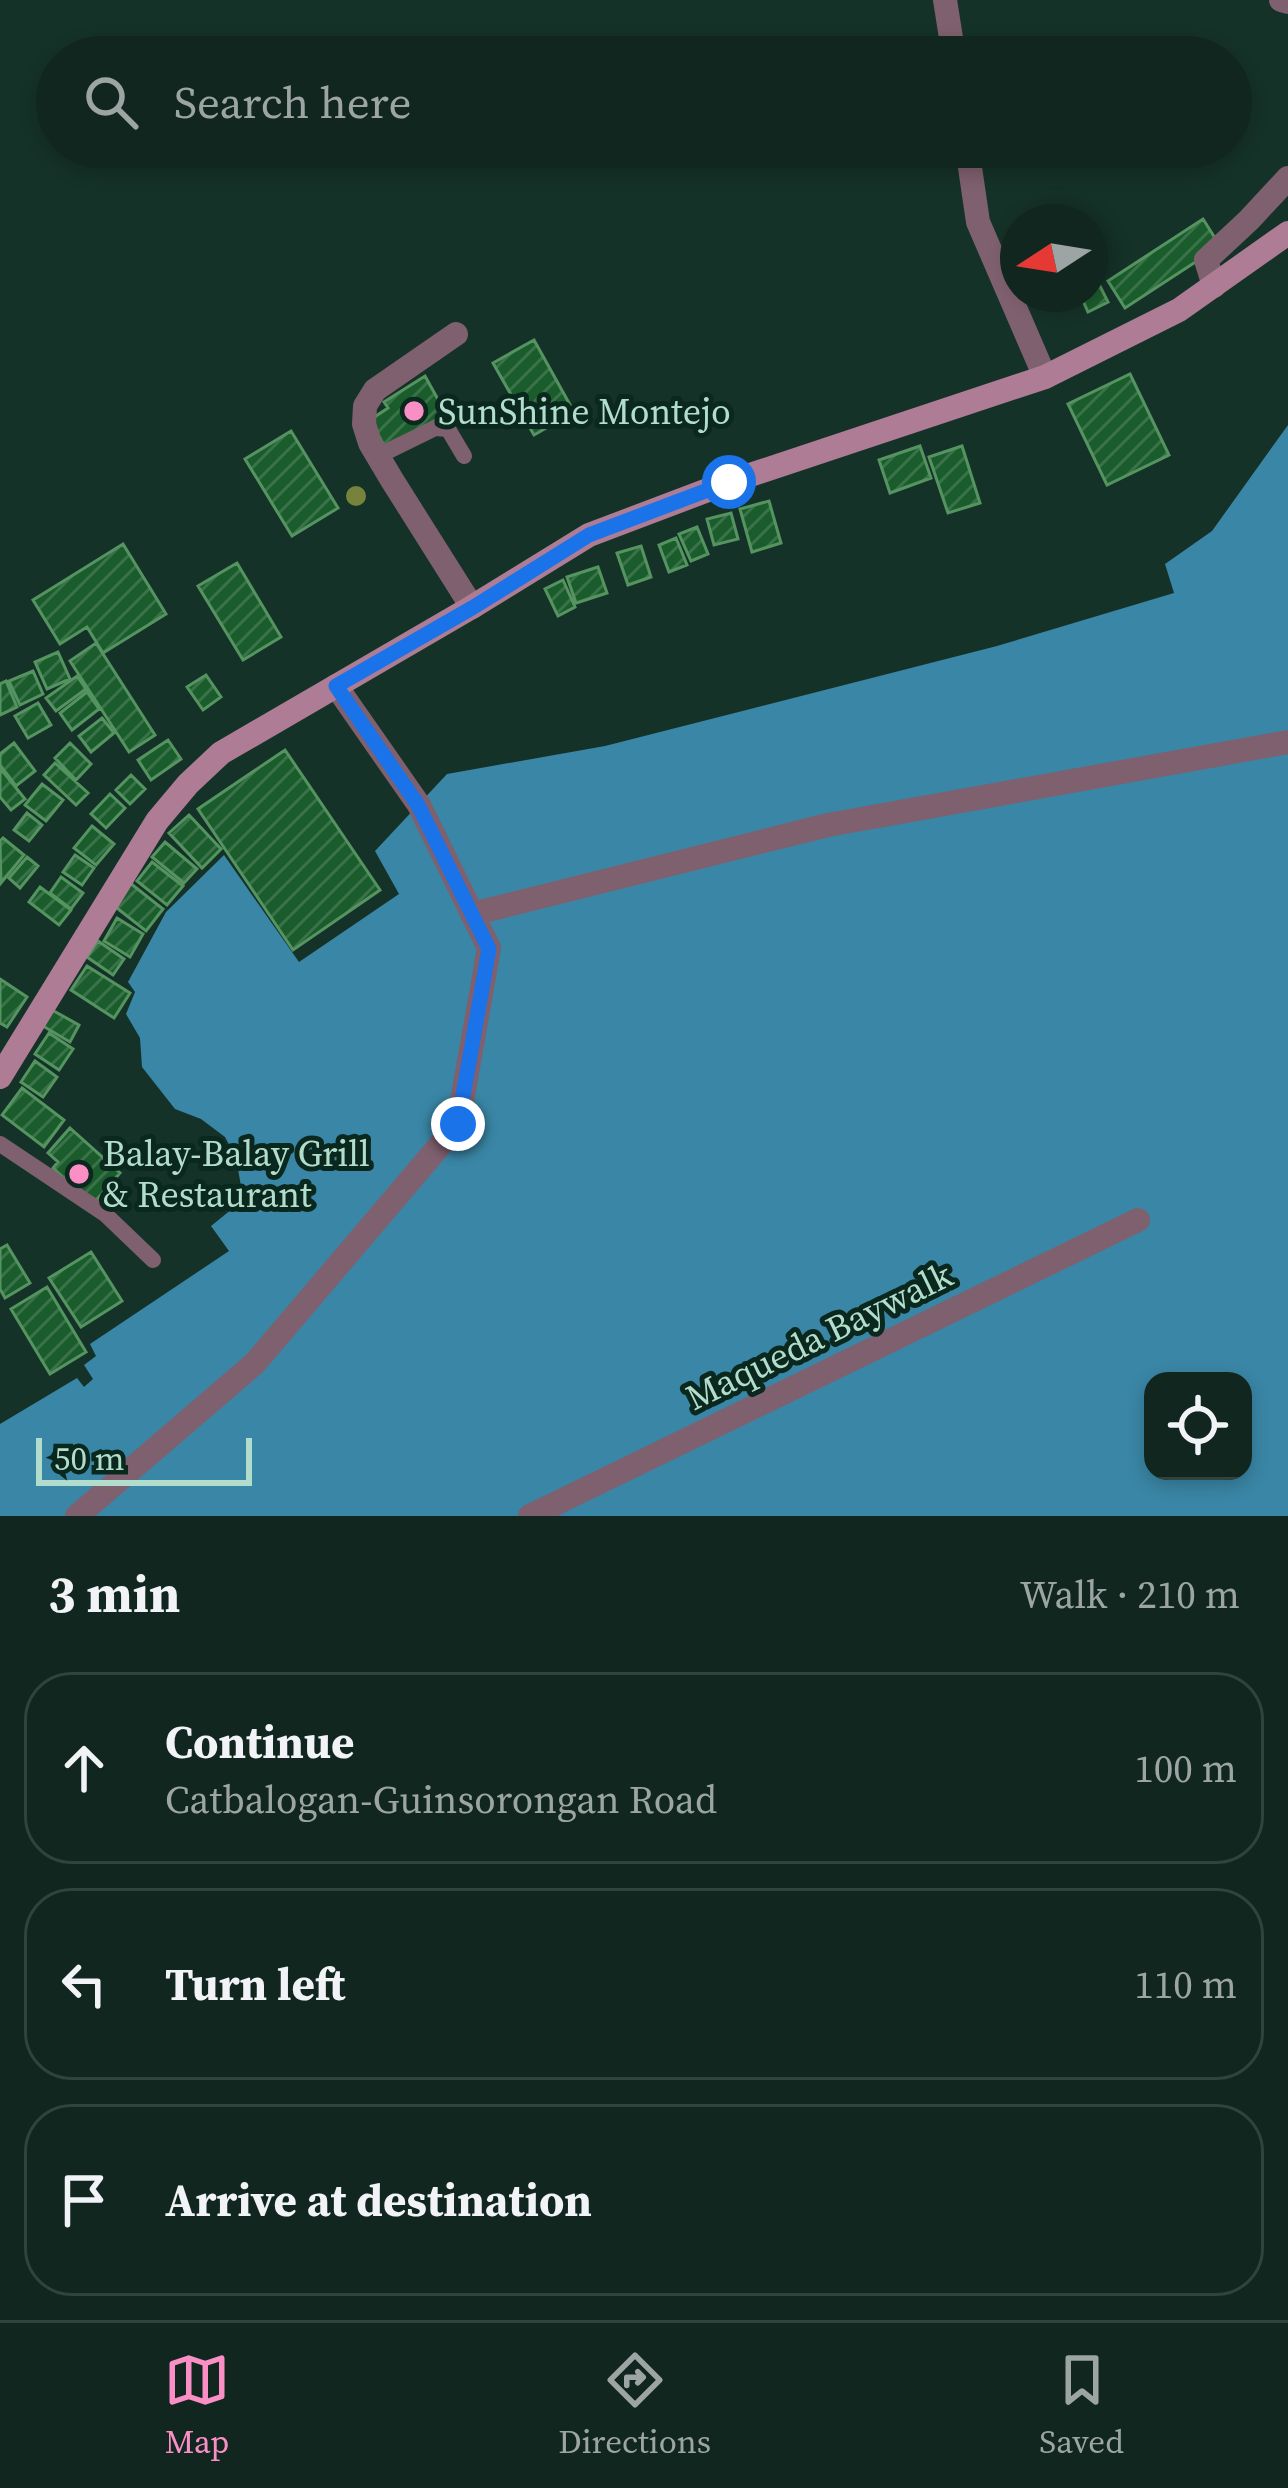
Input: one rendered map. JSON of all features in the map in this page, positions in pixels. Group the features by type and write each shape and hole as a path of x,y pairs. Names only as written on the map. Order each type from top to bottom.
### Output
{"street":[{"path":"945,0 951,36"},
{"path":"970,168 978,222 1045,377"},
{"path":"1214,286 1206,260 1288,178"},
{"path":"0,1077 157,821 220,753 589,535 729,482 1045,377 1179,310 1288,232"},
{"path":"456,334 375,390 365,406 364,424 378,456 472,608"},
{"path":"76,1516 255,1363 458,1124 489,949 418,805 336,686"},
{"path":"472,914 828,825 1288,742"},
{"name":"Maqueda Baywalk","path":"530,1516 1138,1220"}],"lane":[{"path":"378,456 435,428 448,429 464,457"},
{"path":"0,1144 105,1214 153,1260"}],"water":[{"path":"1288,425 1288,1516 0,1516 0,1424 77,1378 84,1387 93,1379 84,1365 96,1356 90,1344 229,1251 211,1226 232,1209 241,1186 236,1158 225,1137 201,1119 175,1109 142,1067 140,1038 126,1014 135,992 128,982 166,912 224,855 299,962 399,894 375,851 447,774 605,746 997,646 1174,593 1165,564 1212,531"}],"building":[{"path":"1203,219 1220,246 1125,308 1108,281"},
{"path":"534,340 574,412 534,435 493,363"},
{"path":"1130,374 1169,455 1107,485 1068,404"},
{"name":"SunShine Montejo","path":"425,376 446,414 386,449 370,420 388,408 384,402"},
{"path":"291,431 338,508 292,536 245,459"},
{"path":"920,446 931,478 890,493 879,460"},
{"path":"962,446 980,503 948,513 929,457"},
{"path":"769,501 781,543 752,552 740,509"},
{"path":"731,513 738,539 714,545 707,519"},
{"path":"697,527 708,554 691,561 679,534"},
{"path":"676,538 687,565 669,572 659,545"},
{"path":"123,544 166,614 103,653 87,627 60,644 33,600"},
{"path":"641,546 651,577 628,585 617,553"},
{"path":"237,563 281,637 243,660 198,586"},
{"path":"598,567 607,593 576,603 567,577"},
{"path":"563,580 575,607 558,616 545,589"},
{"path":"96,643 155,735 129,752 70,661"},
{"path":"58,652 70,679 47,689 35,662"},
{"path":"33,671 43,694 20,705 9,681"},
{"path":"206,675 221,697 203,710 187,687"},
{"path":"77,676 86,689 56,711 46,698"},
{"path":"6,681 17,707 0,715 0,684"},
{"path":"87,692 99,709 72,730 60,713"},
{"path":"38,703 51,725 28,738 15,716"},
{"path":"102,718 114,733 91,752 79,736"},
{"path":"168,740 181,759 151,780 138,760"},
{"path":"14,743 35,771 16,786 0,765 0,754"},
{"path":"70,743 91,764 76,780 55,758"},
{"path":"285,750 380,890 293,950 198,809"},
{"path":"55,763 88,793 76,805 44,775"},
{"path":"0,768 25,799 11,810 0,797"},
{"path":"131,775 145,789 130,804 116,790"},
{"path":"42,784 63,800 46,821 25,805"},
{"path":"110,794 125,808 106,828 91,814"},
{"path":"27,813 42,825 29,841 14,830"},
{"path":"189,815 221,849 202,868 169,833"},
{"path":"92,826 114,844 96,865 74,848"},
{"path":"3,838 24,855 1,883 0,841"},
{"path":"165,842 197,869 184,883 152,857"},
{"path":"75,855 94,868 82,885 63,872"},
{"path":"27,857 38,866 20,888 9,878"},
{"path":"152,862 183,886 167,905 137,881"},
{"path":"61,877 83,893 71,909 50,893"},
{"path":"130,883 163,909 146,931 113,905"},
{"path":"40,887 71,910 59,925 29,902"},
{"path":"117,918 143,934 130,957 104,941"},
{"path":"98,941 124,959 113,975 87,957"},
{"path":"87,966 130,993 114,1018 71,990"},
{"path":"0,979 27,997 7,1027 0,1023"},
{"path":"52,1010 79,1025 70,1042 43,1026"},
{"path":"49,1033 73,1049 59,1070 35,1054"},
{"path":"35,1061 57,1077 43,1097 21,1082"},
{"path":"22,1088 64,1120 44,1147 2,1115"},
{"path":"70,1128 120,1173 93,1204 53,1168 58,1162 48,1153"},
{"path":"7,1245 30,1283 5,1298 0,1289 0,1249"},
{"path":"91,1252 122,1301 81,1327 49,1278"},
{"path":"47,1287 86,1352 50,1374 11,1309"}],"place":[{"name":"SunShine Montejo","path":"414,411"},
{"name":"Balay-Balay Grill & Restaurant","path":"79,1174"}],"route":[{"path":"458,1124 489,949 418,805 336,686 589,535 729,482"}]}
